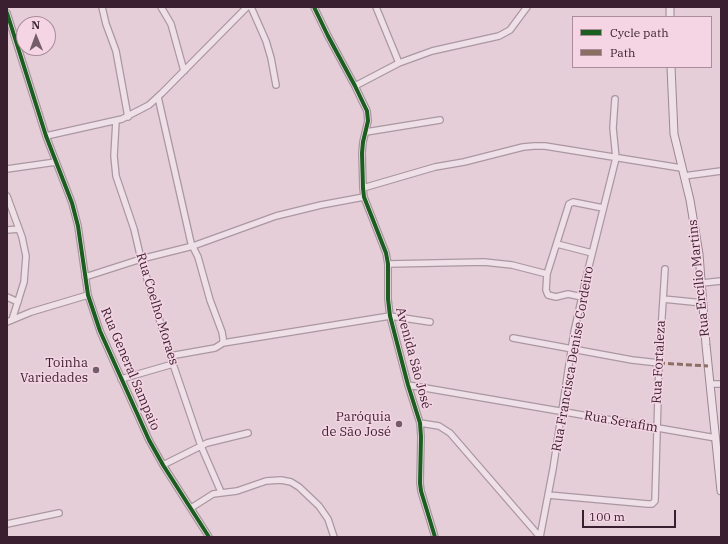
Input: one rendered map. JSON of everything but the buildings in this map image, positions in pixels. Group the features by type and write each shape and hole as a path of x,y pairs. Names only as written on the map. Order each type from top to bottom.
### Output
{"street":[{"path":"102,7 106,24 116,51 128,117"},
{"path":"161,7 171,24 184,71"},
{"path":"46,136 116,121 128,117 149,105 247,7"},
{"path":"251,7 261,26 276,85"},
{"name":"Avenida São José","path":"314,7 367,111 368,121 362,153 364,197 384,245 388,264 388,299 390,316 408,385 420,423 421,491 436,537"},
{"path":"376,7 399,63"},
{"path":"355,86 399,63 432,51 486,39 505,33 510,30 527,7"},
{"name":"Rua General Sampaio","path":"7,13 46,136 72,203 78,226 88,294 100,331 149,440 163,465 209,537"},
{"name":"Rua Ercílio Martins","path":"671,68 674,134 696,230 710,384 719,455 721,491"},
{"path":"158,97 193,246 198,257 210,300 222,332 223,342"},
{"name":"Rua Francisca Denise Cordeiro","path":"540,537 582,297 616,158 614,128 615,99"},
{"path":"366,132 440,120"},
{"name":"Rua Coelho Moraes","path":"116,121 114,136 115,170 134,229 141,259 170,356 201,446 221,492"},
{"path":"363,188 430,168 534,146 545,146 681,168"},
{"path":"7,169 56,162"},
{"path":"684,176 721,171"},
{"path":"7,196 25,248 26,261 24,282 18,302 9,321"},
{"path":"85,277 141,259 193,246 276,216 364,197"},
{"path":"582,297 568,294 556,297 548,295 546,290 547,274 567,207 570,202 603,208"},
{"path":"7,230 19,229"},
{"path":"556,244 592,253"},
{"path":"388,264 484,262 499,263 547,274"},
{"name":"Rua Fortaleza","path":"548,495 648,504 654,503 659,363 665,269"},
{"path":"702,283 721,281"},
{"path":"9,321 53,304 88,294"},
{"path":"7,297 18,302"},
{"path":"663,299 703,303"},
{"path":"170,356 215,348 223,342 390,316 430,322"},
{"path":"513,338 659,363"},
{"path":"121,379 173,364"},
{"path":"710,384 721,384"},
{"name":"Rua Serafim","path":"408,385 716,438"},
{"path":"420,423 439,426 450,433 540,537"},
{"path":"163,465 201,446 248,433"},
{"path":"191,508 205,498 221,492 237,491 266,481 281,480 291,482 300,487 322,509 328,519 334,537"},
{"path":"7,524 59,514"}],"marked path":[{"path":"659,363 708,366"}],"cycle path":[{"path":"314,7 367,111 368,121 362,153 364,197 386,253 388,264 388,299 390,316 408,385 420,423 421,491 435,537"},
{"path":"7,13 46,136 72,203 78,226 88,295 100,331 149,440 163,465 209,537"}],"place":[{"name":"Toinha Variedades","path":"96,370"},
{"name":"Paróquia de São José","path":"399,424"}]}
